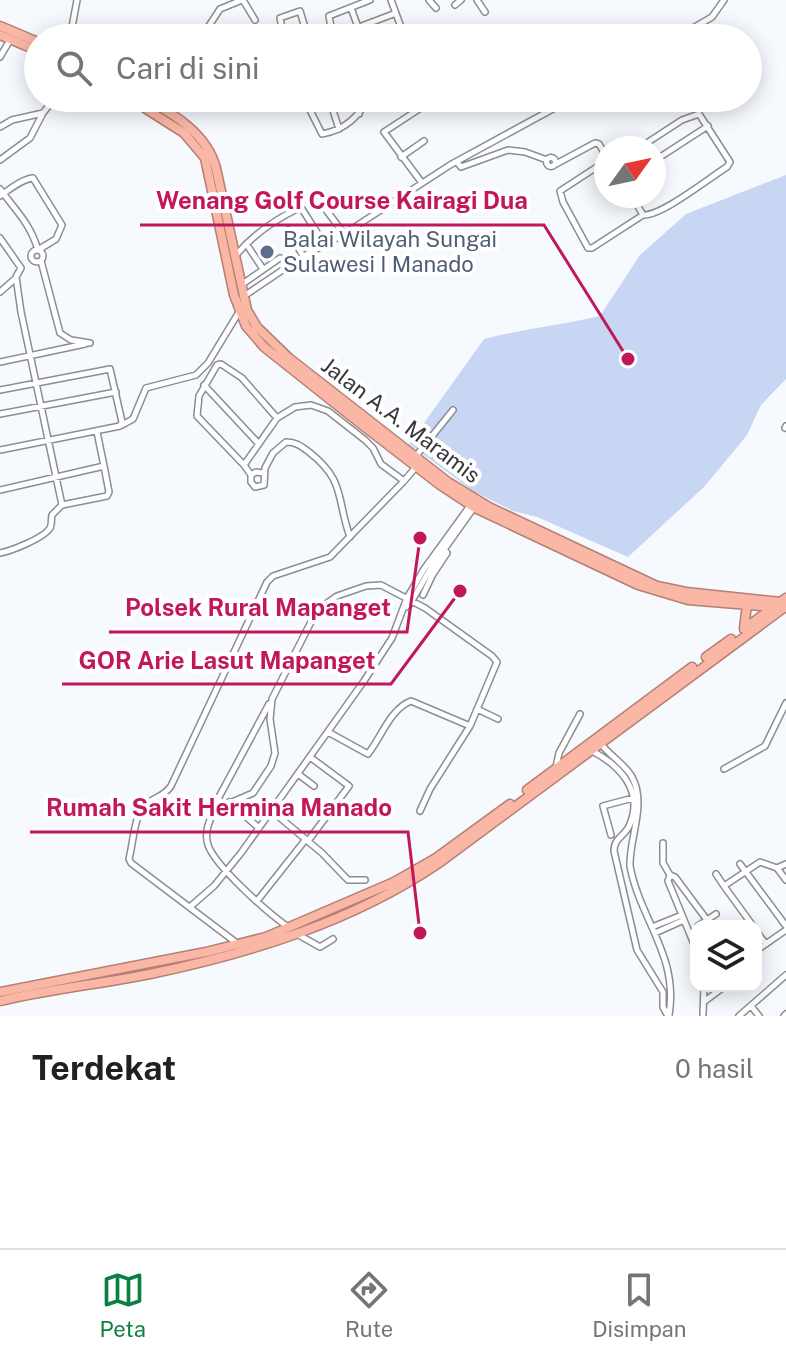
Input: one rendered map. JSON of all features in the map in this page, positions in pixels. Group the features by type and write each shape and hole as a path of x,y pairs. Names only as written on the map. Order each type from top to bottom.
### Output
{"highway":[{"path":"0,26 24,36"},
{"path":"0,35 24,45"},
{"path":"155,112 184,133 205,158 239,312 246,326 264,347 416,467 474,503 646,589 688,600 781,603"},
{"name":"Jalan A.A. Maramis","path":"167,112 190,128 211,154 243,297 257,327 289,358 474,503 657,586 781,603"},
{"path":"0,1001 150,974 237,953 337,909 417,869 463,839 781,603"},
{"path":"0,992 239,945 292,930 383,897 421,875 601,743 781,603"},
{"path":"743,630 747,604"}],"street":[{"path":"73,24 77,0"},
{"path":"210,24 220,9 243,0 255,20"},
{"path":"329,24 327,18 370,0"},
{"path":"391,0 399,24"},
{"path":"429,0 436,8"},
{"path":"455,5 461,0"},
{"path":"477,0 485,12"},
{"path":"700,24 712,17 724,0"},
{"path":"351,8 358,24"},
{"path":"281,24 280,18 300,11 304,24"},
{"path":"367,24 396,13"},
{"path":"0,57 10,39"},
{"path":"311,112 322,134 339,129 361,112"},
{"path":"334,112 339,129"},
{"path":"415,112 384,132 422,183"},
{"path":"243,297 422,183 548,112"},
{"path":"0,127 12,120 43,113"},
{"path":"1,156 30,138 43,113"},
{"path":"594,167 561,190 563,202 584,243 592,248 643,215 653,214 683,198 729,164 700,114 659,136"},
{"path":"666,153 708,126"},
{"path":"401,157 424,141"},
{"path":"457,162 461,167 513,150 547,160 553,157 556,164 594,144"},
{"path":"0,292 16,277 33,251 38,250 56,239 62,225 33,178 1,193 30,225 38,250 42,254 41,261 60,333 71,340 90,343 0,362"},
{"path":"321,203 344,234"},
{"path":"235,256 261,230 301,208 325,245"},
{"path":"639,208 643,215"},
{"path":"288,230 303,256"},
{"path":"0,238 21,268"},
{"path":"249,248 263,269"},
{"path":"30,256 33,261 41,261"},
{"path":"240,285 280,258"},
{"path":"16,277 62,505"},
{"path":"0,450 97,432 133,419 146,388 196,375 208,363 239,312"},
{"path":"277,418 242,378 221,364 217,365 204,385 196,406 197,416 244,465 251,475 252,485 258,487 266,482 263,473 273,453 286,442 298,444 325,465 335,477 350,537"},
{"path":"0,390 110,369 122,425"},
{"path":"204,385 258,443"},
{"path":"0,414 116,392"},
{"path":"244,465 277,418 295,407 311,405 328,411 365,440 381,464 404,481"},
{"path":"415,456 453,410"},
{"path":"0,553 16,549 47,532 52,526 52,515 62,505 107,496 109,492 97,432"},
{"path":"365,440 372,432"},
{"path":"0,490 104,466"},
{"path":"239,945 131,863 129,859 140,812 147,803 165,795 171,786 267,582 273,576 330,557 416,467"},
{"path":"251,475 263,473"},
{"path":"410,599 474,503"},
{"path":"191,906 227,870 328,732 388,646 424,569 474,503"},
{"path":"423,595 447,552 444,549"},
{"path":"333,939 320,947 292,930 257,901 216,860 207,842 209,823 218,808 219,797 312,617 322,604 337,596 373,585 381,585 410,599 497,662 470,726 430,789 420,811"},
{"path":"218,808 253,793 271,766 275,753 270,719 272,699"},
{"path":"328,732 368,753 393,716 411,701 470,726"},
{"path":"724,769 765,746 786,703"},
{"path":"477,709 498,719"},
{"path":"556,768 559,753 580,714"},
{"path":"601,743 632,776 636,787 638,817 630,848 631,875 671,977 672,1001 667,1014"},
{"path":"591,750 623,772 628,780 633,798 631,822 615,841 614,851 640,959 663,992 667,1014"},
{"path":"257,901 349,786 310,757"},
{"path":"298,774 314,786"},
{"path":"611,835 603,806 633,798"},
{"path":"229,802 259,828"},
{"path":"272,811 348,880 365,880"},
{"path":"622,835 632,839"},
{"path":"663,843 663,863 670,875 675,877 707,920 716,914"},
{"path":"724,886 760,862 777,868 786,880"},
{"path":"740,864 786,928 762,947"},
{"path":"777,868 786,864"},
{"path":"716,874 748,920"},
{"path":"670,875 668,881 689,932"},
{"path":"653,930 683,918"},
{"path":"762,939 766,944"},
{"path":"739,1016 786,975"},
{"path":"703,1014 704,992"},
{"path":"704,1001 717,992"},
{"path":"751,1006 759,1016"},
{"path":"659,1016 667,1014"}],"shaded area":[{"path":"786,175 786,379 761,405 747,435 704,487 628,557 537,517 513,511 473,491 409,444 484,339 600,316 640,255 686,214"}],"place":[{"name":"Balai Wilayah Sungai Sulawesi I Manado","path":"267,252"},
{"name":"Wenang Golf Course Kairagi Dua","path":"628,359"},
{"name":"Polsek Rural Mapanget","path":"420,538"},
{"name":"GOR Arie Lasut Mapanget","path":"460,591"},
{"name":"Rumah Sakit Hermina Manado","path":"420,933"}]}
